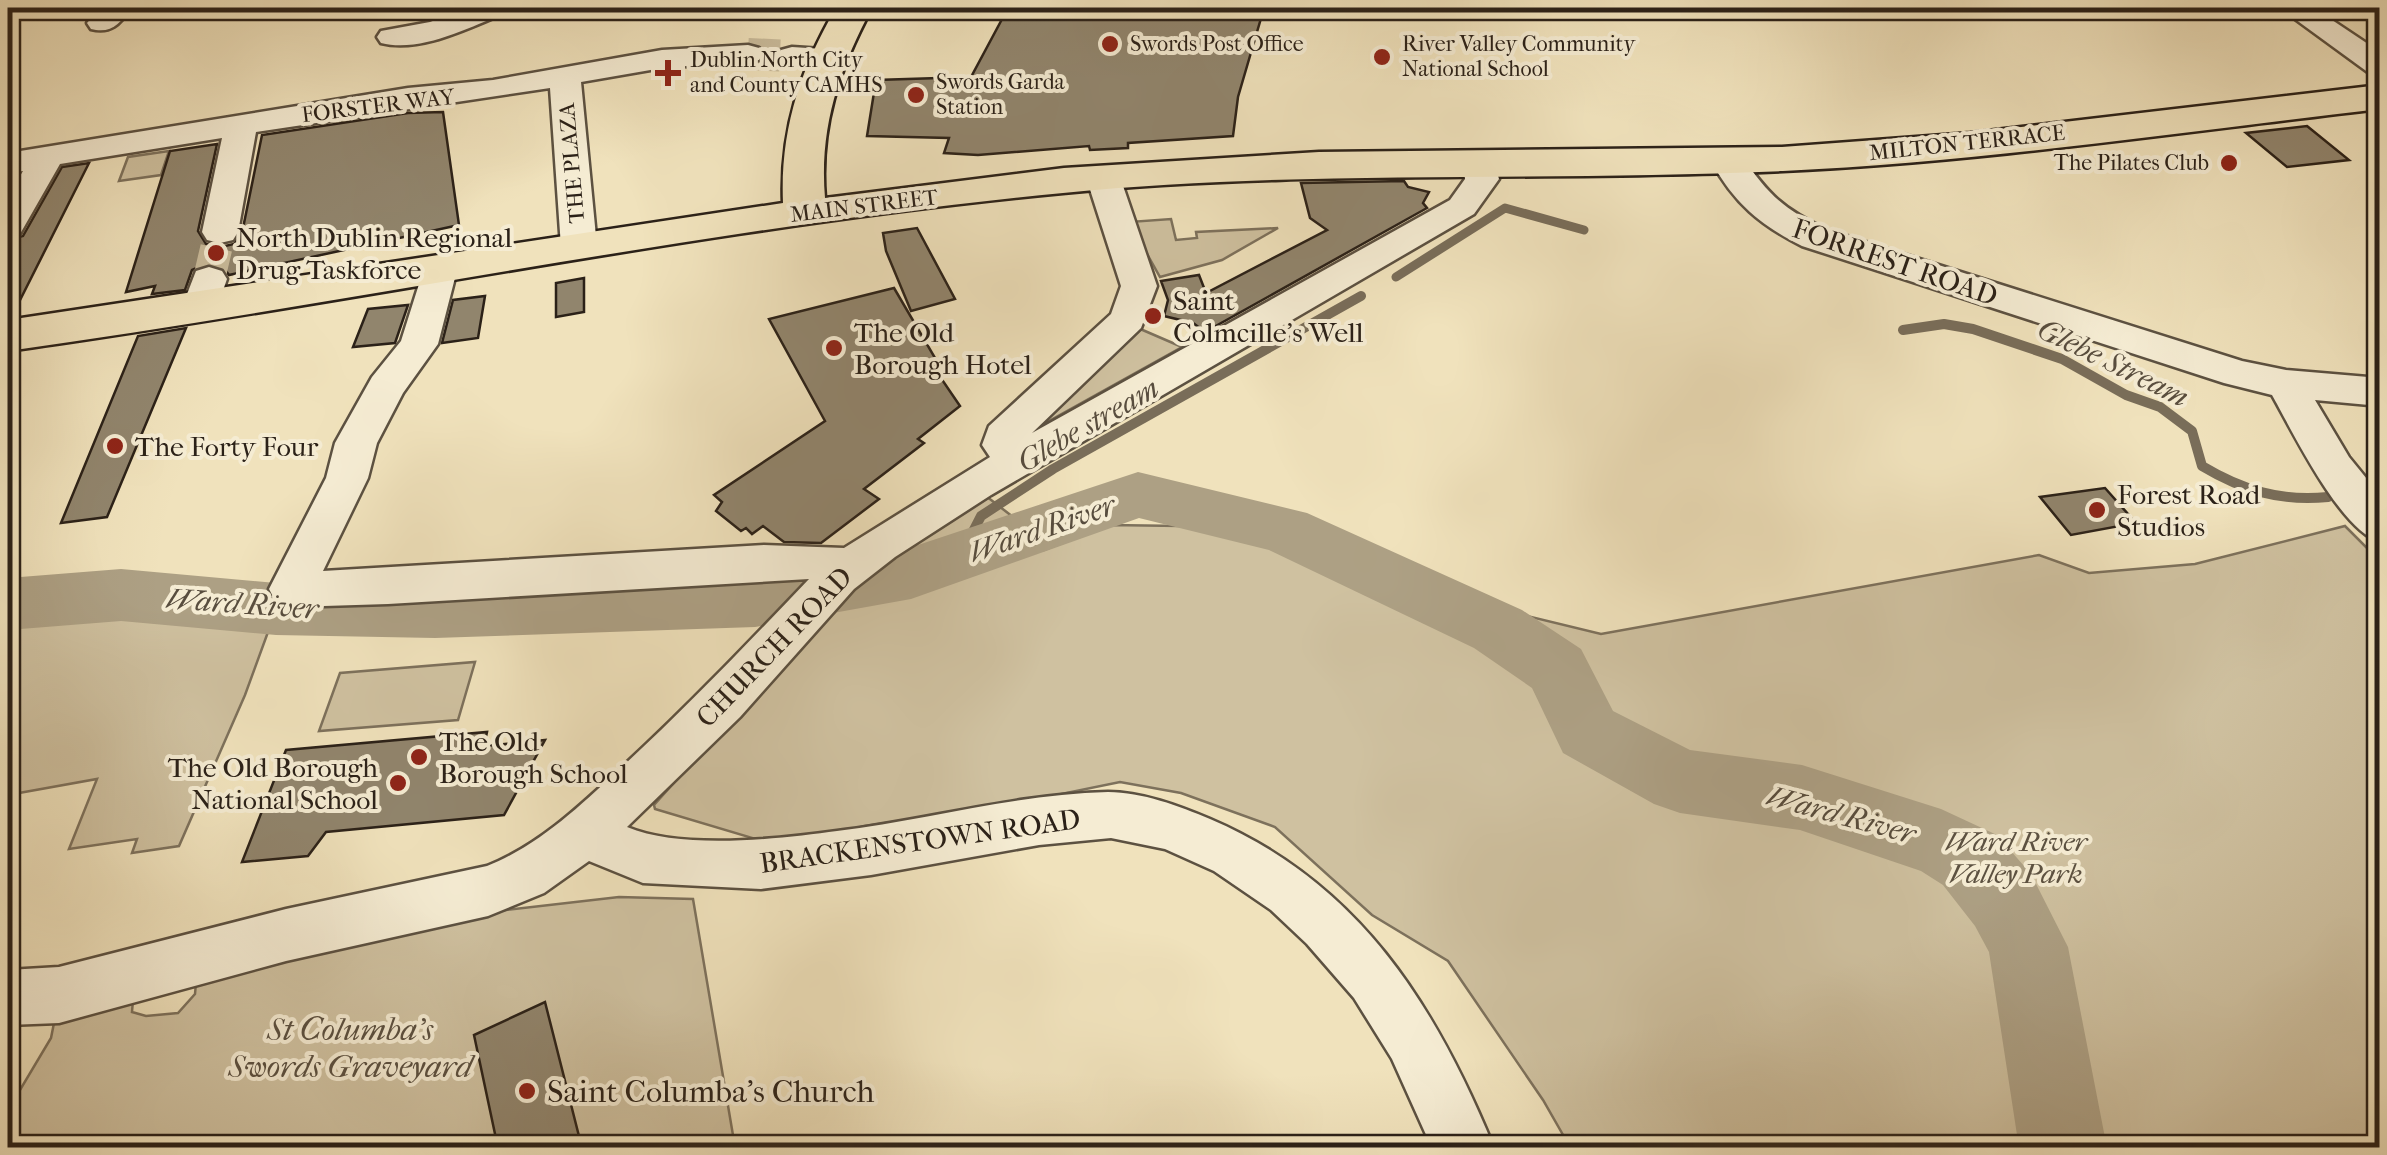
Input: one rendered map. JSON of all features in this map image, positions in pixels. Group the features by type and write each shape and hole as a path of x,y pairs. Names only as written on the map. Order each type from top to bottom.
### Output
{"main road":[{"path":"806,214 802,172 809,57 854,8"},
{"name":"MILTON TERRACE","path":"1728,162 1970,146 2380,97"},
{"name":"MAIN STREET","path":"8,336 205,293 439,270 806,214 1104,177 1319,164 1728,162"}],"street":[{"path":"392,38 436,30 493,8"},
{"path":"2294,8 2380,66"},
{"name":"FORSTER WAY","path":"8,163 687,56 748,54"},
{"name":"THE PLAZA","path":"565,78 579,248"},
{"path":"220,232 242,125"},
{"path":"8,226 48,156"},
{"name":"CHURCH ROAD","path":"8,998 58,995 286,935 488,890 525,876 586,834 722,703 845,572 919,518 1462,207 1482,179 1480,162"},
{"name":"FORREST ROAD","path":"1728,162 1746,195 1762,210 1815,238 2212,366 2286,384 2380,392"},
{"path":"1016,462 1003,446 1004,436 1128,319 1136,304 1139,286 1104,177"},
{"path":"439,270 419,344 386,387 356,443 346,478 292,590 478,584 766,562 825,561 845,572"},
{"path":"2286,384 2334,468 2380,526"},
{"name":"BRACKENSTOWN ROAD","path":"586,834 644,859 761,865 1039,822 1111,815 1171,827 1233,854 1290,892 1326,926 1374,980 1412,1039 1464,1148"}],"green space":[{"path":"169,151 161,175 119,181 128,157"},
{"path":"1171,219 1176,240 1197,238 1196,232 1278,228 1222,260 1160,277 1129,222"},
{"path":"1138,328 1182,347 1031,431"},
{"name":"Ward River Valley Park","path":"986,496 1013,517 1044,550 1109,525 1181,526 1243,537 1395,601 1461,590 1494,608 1601,634 2039,555 2089,573 2195,564 2345,526 2379,560 2379,1147 1570,1147 1543,1100 1448,961 1372,915 1275,827 1181,793 1120,782 1007,805 865,826 779,846 655,809 654,805 855,581"},
{"path":"109,607 272,621 245,695 179,846 132,853 137,839 69,849 97,779 8,795 8,619"},
{"path":"475,662 458,720 319,731 340,673"},
{"name":"St Columba's Swords Graveyard","path":"619,897 693,899 735,1147 8,1148 8,1110 51,1038 54,1023 133,1000 132,1012 146,1016 178,1013 195,994 196,983 269,961 488,912"}],"building":[{"path":"1008,8 1264,8 1238,97 1233,136 1128,143 1128,148 1090,150 1089,146 978,155 944,153 949,138 867,136 876,80 971,77"},
{"path":"443,112 459,225 229,275 223,267 208,263 192,270 185,290 152,294 155,286 126,292 170,151 217,144 198,231 206,244 221,247 234,244 242,233 262,135 408,113"},
{"path":"2307,126 2349,160 2287,167 2246,133"},
{"path":"89,163 12,316 8,316 8,240 23,236 62,167"},
{"path":"1404,181 1408,187 1429,192 1423,203 1427,208 1205,332 1193,323 1164,316 1168,300 1161,281 1199,275 1206,293 1327,230 1310,218 1301,183"},
{"path":"917,228 955,299 911,311 886,251 883,233"},
{"path":"584,278 584,312 556,317 556,283"},
{"path":"894,288 938,363 932,365 960,406 918,439 924,443 864,489 879,499 821,543 784,542 763,526 752,534 746,528 741,531 716,511 722,502 714,495 825,421 769,319"},
{"path":"485,296 478,338 442,343 453,300"},
{"path":"408,305 395,343 353,347 368,309"},
{"name":"The Forty Four","path":"186,328 107,517 61,523 138,336"},
{"name":"Forest Road Studios","path":"2105,488 2136,523 2071,535 2040,497"},
{"name":"The Old Borough National School","path":"487,732 484,746 545,740 504,815 326,832 308,856 242,862 286,750"},
{"name":"Saint Columba's Church","path":"545,1002 582,1148 498,1148 474,1035"}],"waterway":[{"name":"Glebe stream","path":"1396,277 1505,208 1584,230"},
{"name":"Glebe stream","path":"962,553 981,516 1053,469 1361,296"},
{"name":"Glebe Stream","path":"1903,330 1944,324 1973,329 2062,359 2126,395 2160,407 2192,431 2202,466 2217,474 2278,496 2328,497"},
{"name":"Ward River","path":"8,604 121,595 276,609 435,612 755,601 911,574 962,553 1138,495 1285,530 1498,629 1557,669 1588,732 1680,781 1802,798 1863,821 1941,843 1970,860 2003,900 2028,947 2063,1148"}],"tunnel":[{"path":"748,54 792,56"},
{"path":"209,279 220,232"}],"place":[{"name":"Swords Post Office","path":"1110,44"},
{"name":"River Valley Community National School","path":"1382,57"},
{"name":"Dublin North City and County CAMHS","path":"668,73"},
{"name":"Swords Garda Station","path":"916,95"},
{"name":"The Pilates Club","path":"2229,163"},
{"name":"North Dublin Regional Drug Taskforce","path":"216,253"},
{"name":"Saint Colmcille's Well","path":"1153,316"},
{"name":"The Old Borough Hotel","path":"834,348"},
{"name":"The Forty Four","path":"115,446"},
{"name":"Forest Road Studios","path":"2097,510"},
{"name":"The Old Borough School","path":"419,757"},
{"name":"The Old Borough National School","path":"398,783"},
{"name":"Saint Columba's Church","path":"527,1091"}]}
